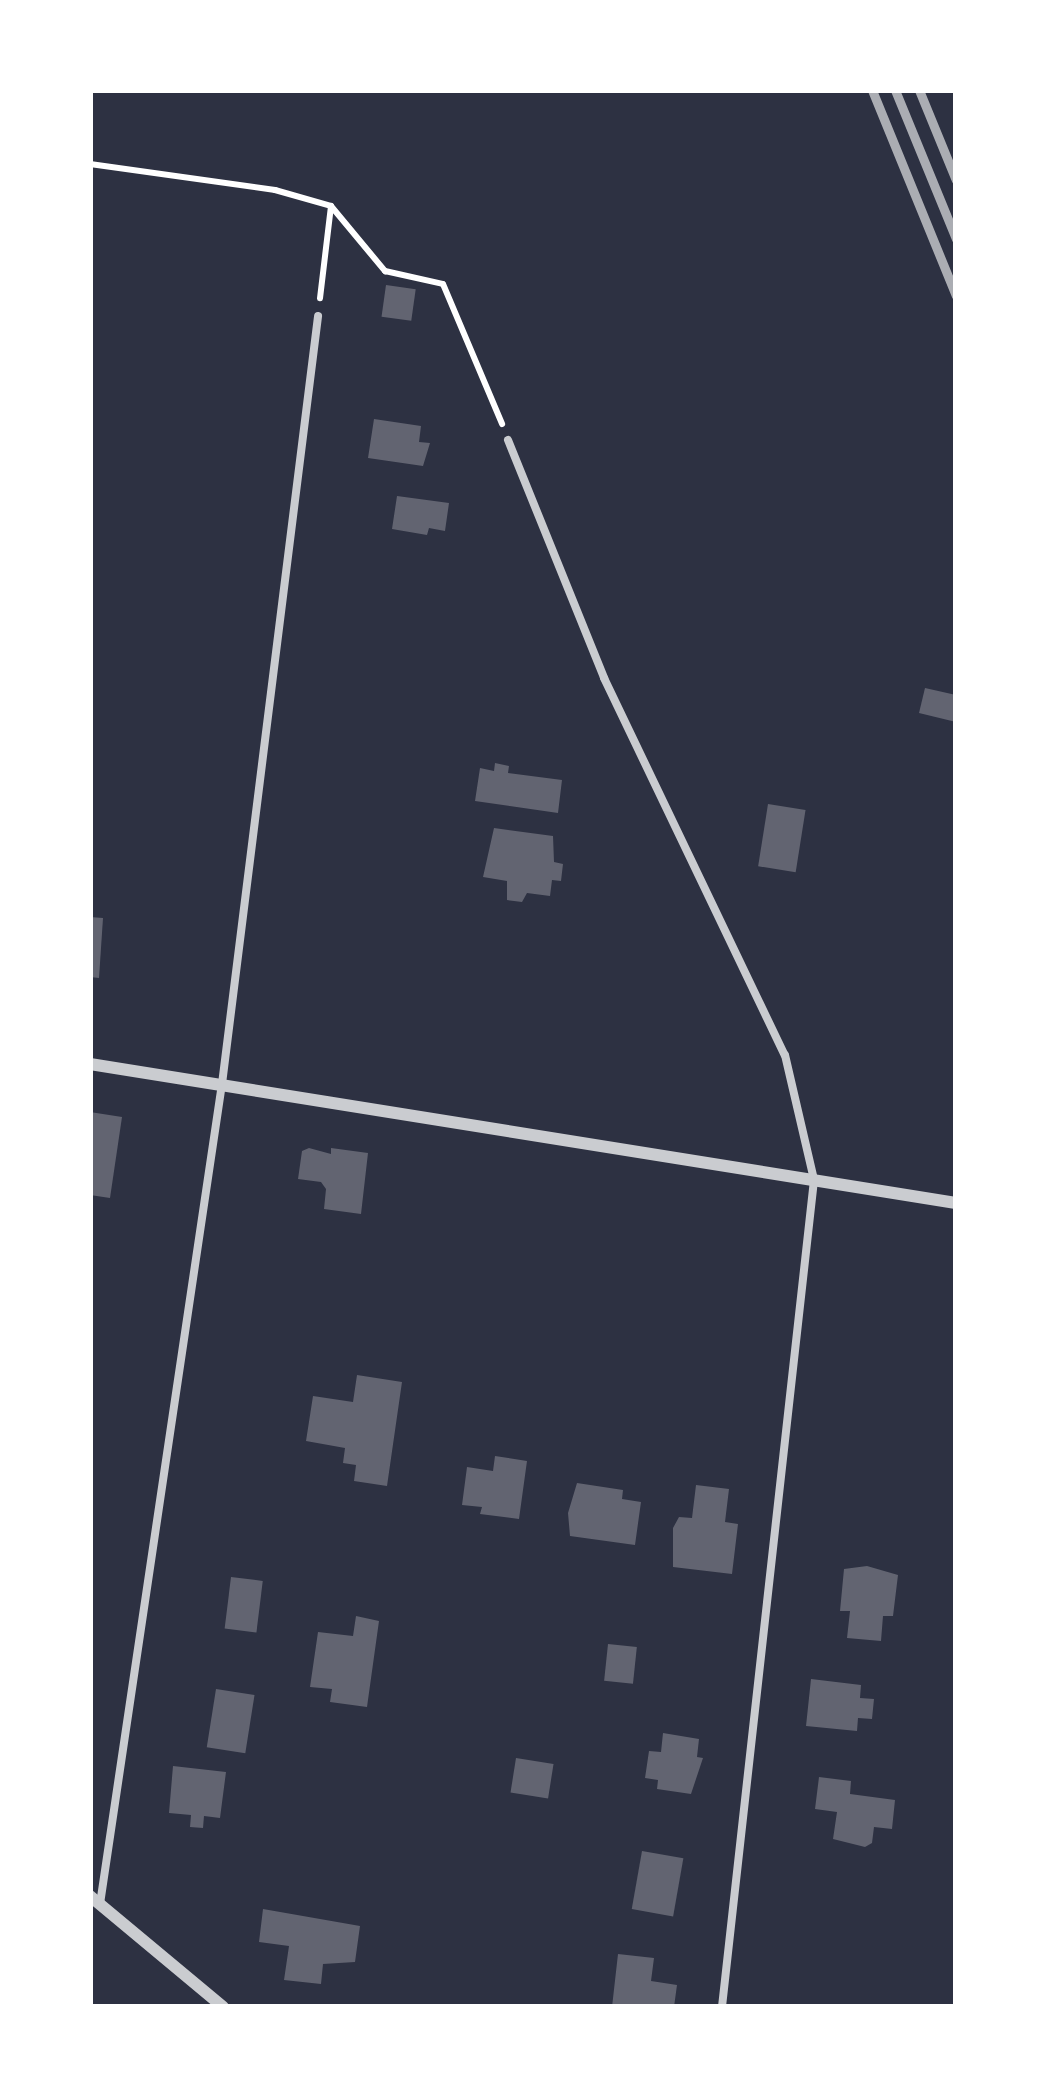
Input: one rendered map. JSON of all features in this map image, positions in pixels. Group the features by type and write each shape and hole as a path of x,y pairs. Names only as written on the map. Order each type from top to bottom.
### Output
{"street":[{"path":"90,1064 956,1203"},
{"path":"95,1900 223,2007"}],"lane":[{"path":"95,1900 222,1084 318,316"},
{"path":"508,440 604,678 785,1054 814,1180 722,2007"}],"path":[{"path":"90,164 275,190 331,206 385,271 443,284 508,440"},
{"path":"318,316 331,206"}],"building":[{"path":"386,285 416,289 411,321 382,317"},
{"path":"374,419 421,426 419,442 430,443 423,466 368,458"},
{"path":"397,496 449,503 445,531 429,528 427,535 392,529"},
{"path":"925,688 956,695 956,722 919,713"},
{"path":"495,763 509,766 508,773 562,780 558,813 475,801 480,768 494,771"},
{"path":"768,804 806,810 796,872 758,866"},
{"path":"494,828 553,836 554,862 563,864 561,881 552,880 550,896 527,893 522,902 507,900 507,881 483,877"},
{"path":"90,917 103,918 99,978 90,977"},
{"path":"90,1112 122,1117 110,1198 90,1195"},
{"path":"309,1148 331,1154 331,1148 368,1153 361,1214 324,1209 326,1189 321,1182 298,1179 302,1151"},
{"path":"357,1375 402,1382 387,1486 354,1481 356,1465 343,1463 345,1448 306,1441 313,1396 353,1402"},
{"path":"495,1456 527,1461 519,1519 480,1514 482,1507 462,1505 467,1467 493,1471"},
{"path":"577,1483 623,1490 622,1499 641,1502 635,1545 570,1536 568,1513"},
{"path":"696,1485 729,1489 725,1522 738,1524 732,1574 673,1567 673,1528 679,1517 692,1518"},
{"path":"867,1566 898,1575 893,1616 883,1616 881,1641 847,1638 850,1611 840,1611 844,1569"},
{"path":"231,1577 263,1581 256,1633 225,1629"},
{"path":"356,1616 379,1621 367,1707 330,1702 332,1689 310,1687 318,1632 353,1636"},
{"path":"608,1644 637,1647 633,1684 604,1681"},
{"path":"811,1679 861,1685 860,1698 874,1699 872,1719 858,1718 857,1731 806,1726"},
{"path":"216,1689 255,1695 245,1753 207,1747"},
{"path":"663,1733 699,1739 697,1757 703,1758 691,1794 657,1789 658,1780 645,1778 649,1751 661,1752"},
{"path":"516,1758 554,1764 548,1799 511,1793"},
{"path":"173,1766 226,1772 220,1818 204,1816 203,1828 190,1827 191,1815 169,1813"},
{"path":"819,1777 851,1781 850,1794 895,1800 892,1829 874,1827 872,1843 865,1847 833,1839 837,1812 815,1809"},
{"path":"642,1851 683,1858 673,1916 632,1909"},
{"path":"263,1909 360,1926 355,1962 323,1964 321,1984 284,1980 289,1946 259,1942"},
{"path":"618,1954 654,1958 651,1981 677,1985 674,2007 612,2007"}],"railway":[{"path":"872,90 956,296"},
{"path":"895,90 956,239"},
{"path":"919,90 956,180"}]}
